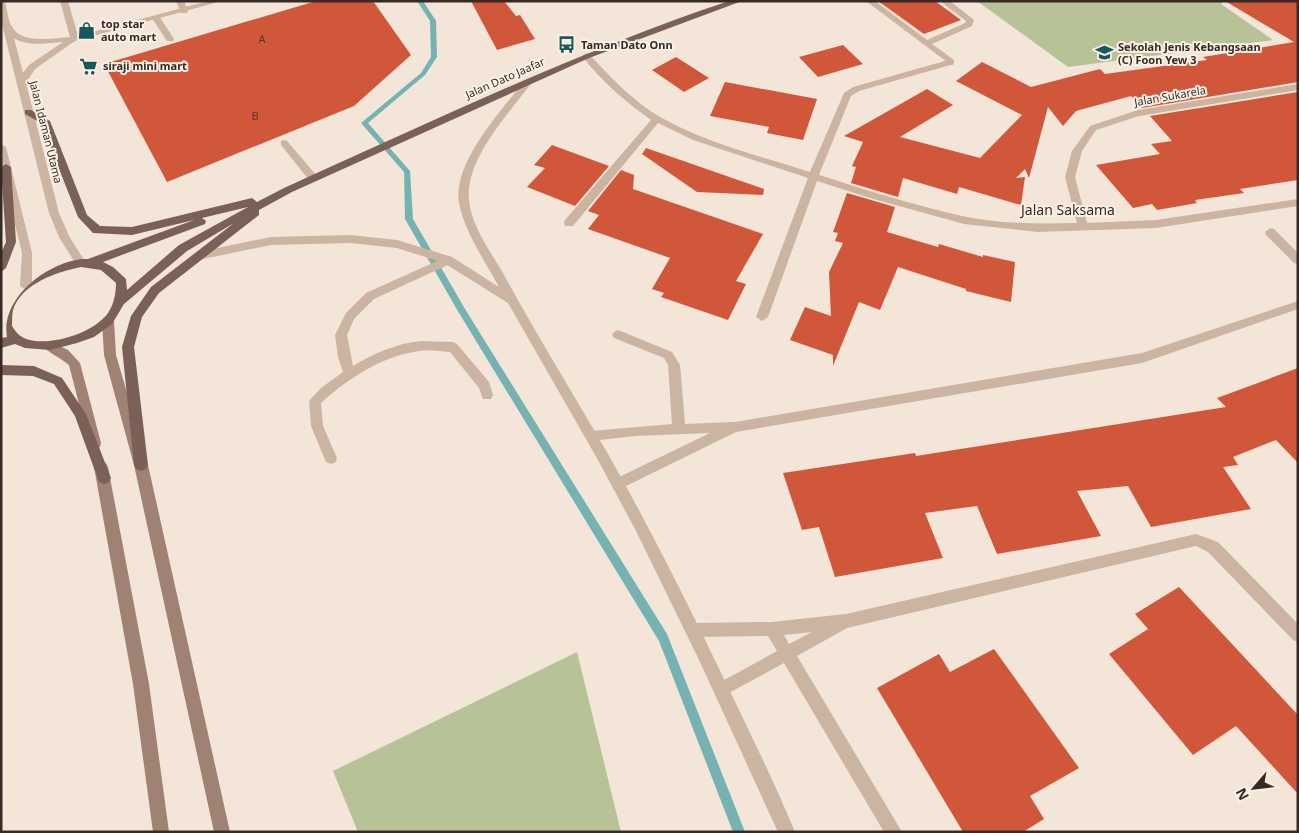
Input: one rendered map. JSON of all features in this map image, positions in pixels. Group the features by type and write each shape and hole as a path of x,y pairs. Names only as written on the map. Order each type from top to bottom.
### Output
{"main road":[{"name":"Jalan Dato Jaafar","path":"121,301 183,248 236,217 288,190 586,56 669,24 738,1"},
{"path":"28,112 45,121 83,217 97,230 132,231 252,202"},
{"path":"1,268 11,242 6,167"},
{"name":"Jalan Dato Jaafar","path":"85,263 288,190"},
{"path":"141,465 128,347 137,316 155,290 238,227 266,202"},
{"path":"85,263 110,268 122,282 121,301 108,322 93,332 76,339 49,346 30,345 16,339 6,327 4,313 14,298 26,286 42,275 85,263"},
{"path":"108,322 110,355 141,465 222,832"},
{"path":"1,343 16,339"},
{"path":"49,346 64,352 74,362 104,478 141,684 161,832"},
{"path":"1,370 34,371 58,381 80,414 104,478"}],"street":[{"path":"64,1 75,39"},
{"path":"180,1 184,10"},
{"path":"8,28 20,39 40,41 75,39 218,1"},
{"path":"762,317 813,177 847,95 856,89 951,62 870,1"},
{"path":"926,43 969,24 970,20 944,1"},
{"name":"Jalan Idaman Utama","path":"1,2 54,213 64,237 85,263"},
{"path":"156,18 170,39"},
{"path":"20,83 32,67 46,56 75,39"},
{"name":"Jalan Saksama","path":"586,56 618,89 657,119 696,138 813,177 964,220 1038,228 1156,224 1298,202"},
{"path":"528,82 486,139 469,168 464,184 464,200 474,230 618,484 722,689 788,832"},
{"name":"Jalan Sukarela","path":"1083,227 1070,177 1077,151 1093,128 1138,113 1298,87"},
{"path":"569,223 657,119"},
{"path":"284,143 313,178"},
{"path":"1,147 26,253 26,286"},
{"path":"1270,232 1298,260"},
{"path":"198,256 271,241 350,239 397,244 438,262 512,300"},
{"path":"350,374 344,357 341,335 350,316 370,296 438,262"},
{"path":"591,436 735,427 1142,358 1298,305"},
{"path":"618,335 668,355 674,365 679,429"},
{"path":"331,458 317,426 315,401 326,390 350,374 387,354 421,346 452,347 485,386 487,395"},
{"path":"618,484 735,427"},
{"path":"693,630 772,629 846,621 1196,540 1214,547 1298,635"},
{"path":"722,689 846,621"},
{"path":"772,629 894,832"}],"green space":[{"name":"Sekolah Jenis Kebangsaan (C) Foon Yew 3","path":"977,1 1226,1 1221,4 1273,40 1068,67"},
{"path":"577,652 621,832 358,832 333,771"}],"building":[{"path":"316,1 373,1 411,55 354,106 167,182 104,64"},
{"path":"471,1 504,1 516,16 520,15 535,39 497,50"},
{"path":"878,1 935,1 961,20 924,34"},
{"path":"1225,1 1298,1 1298,82 1142,108 1131,96 1076,111 1063,126 1048,107 1029,178 1025,169 1016,178 1025,177 1021,205 959,187 957,194 903,178 898,197 851,183 856,167 852,166 863,142 844,136 927,89 953,105 900,137 980,158 1022,115 956,81 982,62 1031,87 1100,69 1105,74 1207,60 1203,57 1294,42"},
{"path":"843,45 863,64 818,77 799,57"},
{"path":"676,57 709,78 684,92 652,70"},
{"path":"725,82 817,99 803,140 767,133 769,127 710,116"},
{"path":"1298,92 1298,180 1240,189 1244,193 1195,200 1197,203 1157,210 1152,204 1133,208 1096,165 1160,154 1151,144 1172,141 1150,116"},
{"path":"552,145 609,166 575,206 527,187 545,168 534,165"},
{"path":"646,148 764,189 763,195 697,192 642,154"},
{"path":"621,170 634,175 633,189 763,234 736,281 746,284 728,320 661,297 664,293 652,289 670,258 588,229 599,215 588,211"},
{"path":"847,193 895,207 887,232 938,247 939,244 983,257 983,255 1015,262 1011,302 966,291 966,289 898,267 880,310 859,302 833,366 833,355 790,340 805,307 831,316 829,272 843,243 835,241 838,233 833,232"},
{"path":"1298,368 1298,463 1276,440 1233,457 1238,465 1223,467 1251,509 1151,527 1128,486 1077,491 1101,536 997,554 977,506 925,513 943,558 835,577 819,527 802,530 783,473 915,453 916,456 1226,407 1217,398"},
{"path":"1179,587 1298,715 1298,794 1236,726 1193,755 1109,654 1148,629 1135,614"},
{"path":"994,649 1079,768 1030,796 1044,819 1023,832 963,832 877,688 939,654 950,672"}],"waterway":[{"path":"420,1 433,21 434,57 423,74 364,123 407,171 409,219 462,311 663,638 739,832"}],"place":[{"name":"top star auto mart","path":"87,30"},
{"name":"Taman Dato Onn","path":"567,45"},
{"name":"Sekolah Jenis Kebangsaan (C) Foon Yew 3","path":"1104,53"},
{"name":"siraji mini mart","path":"89,66"}]}
